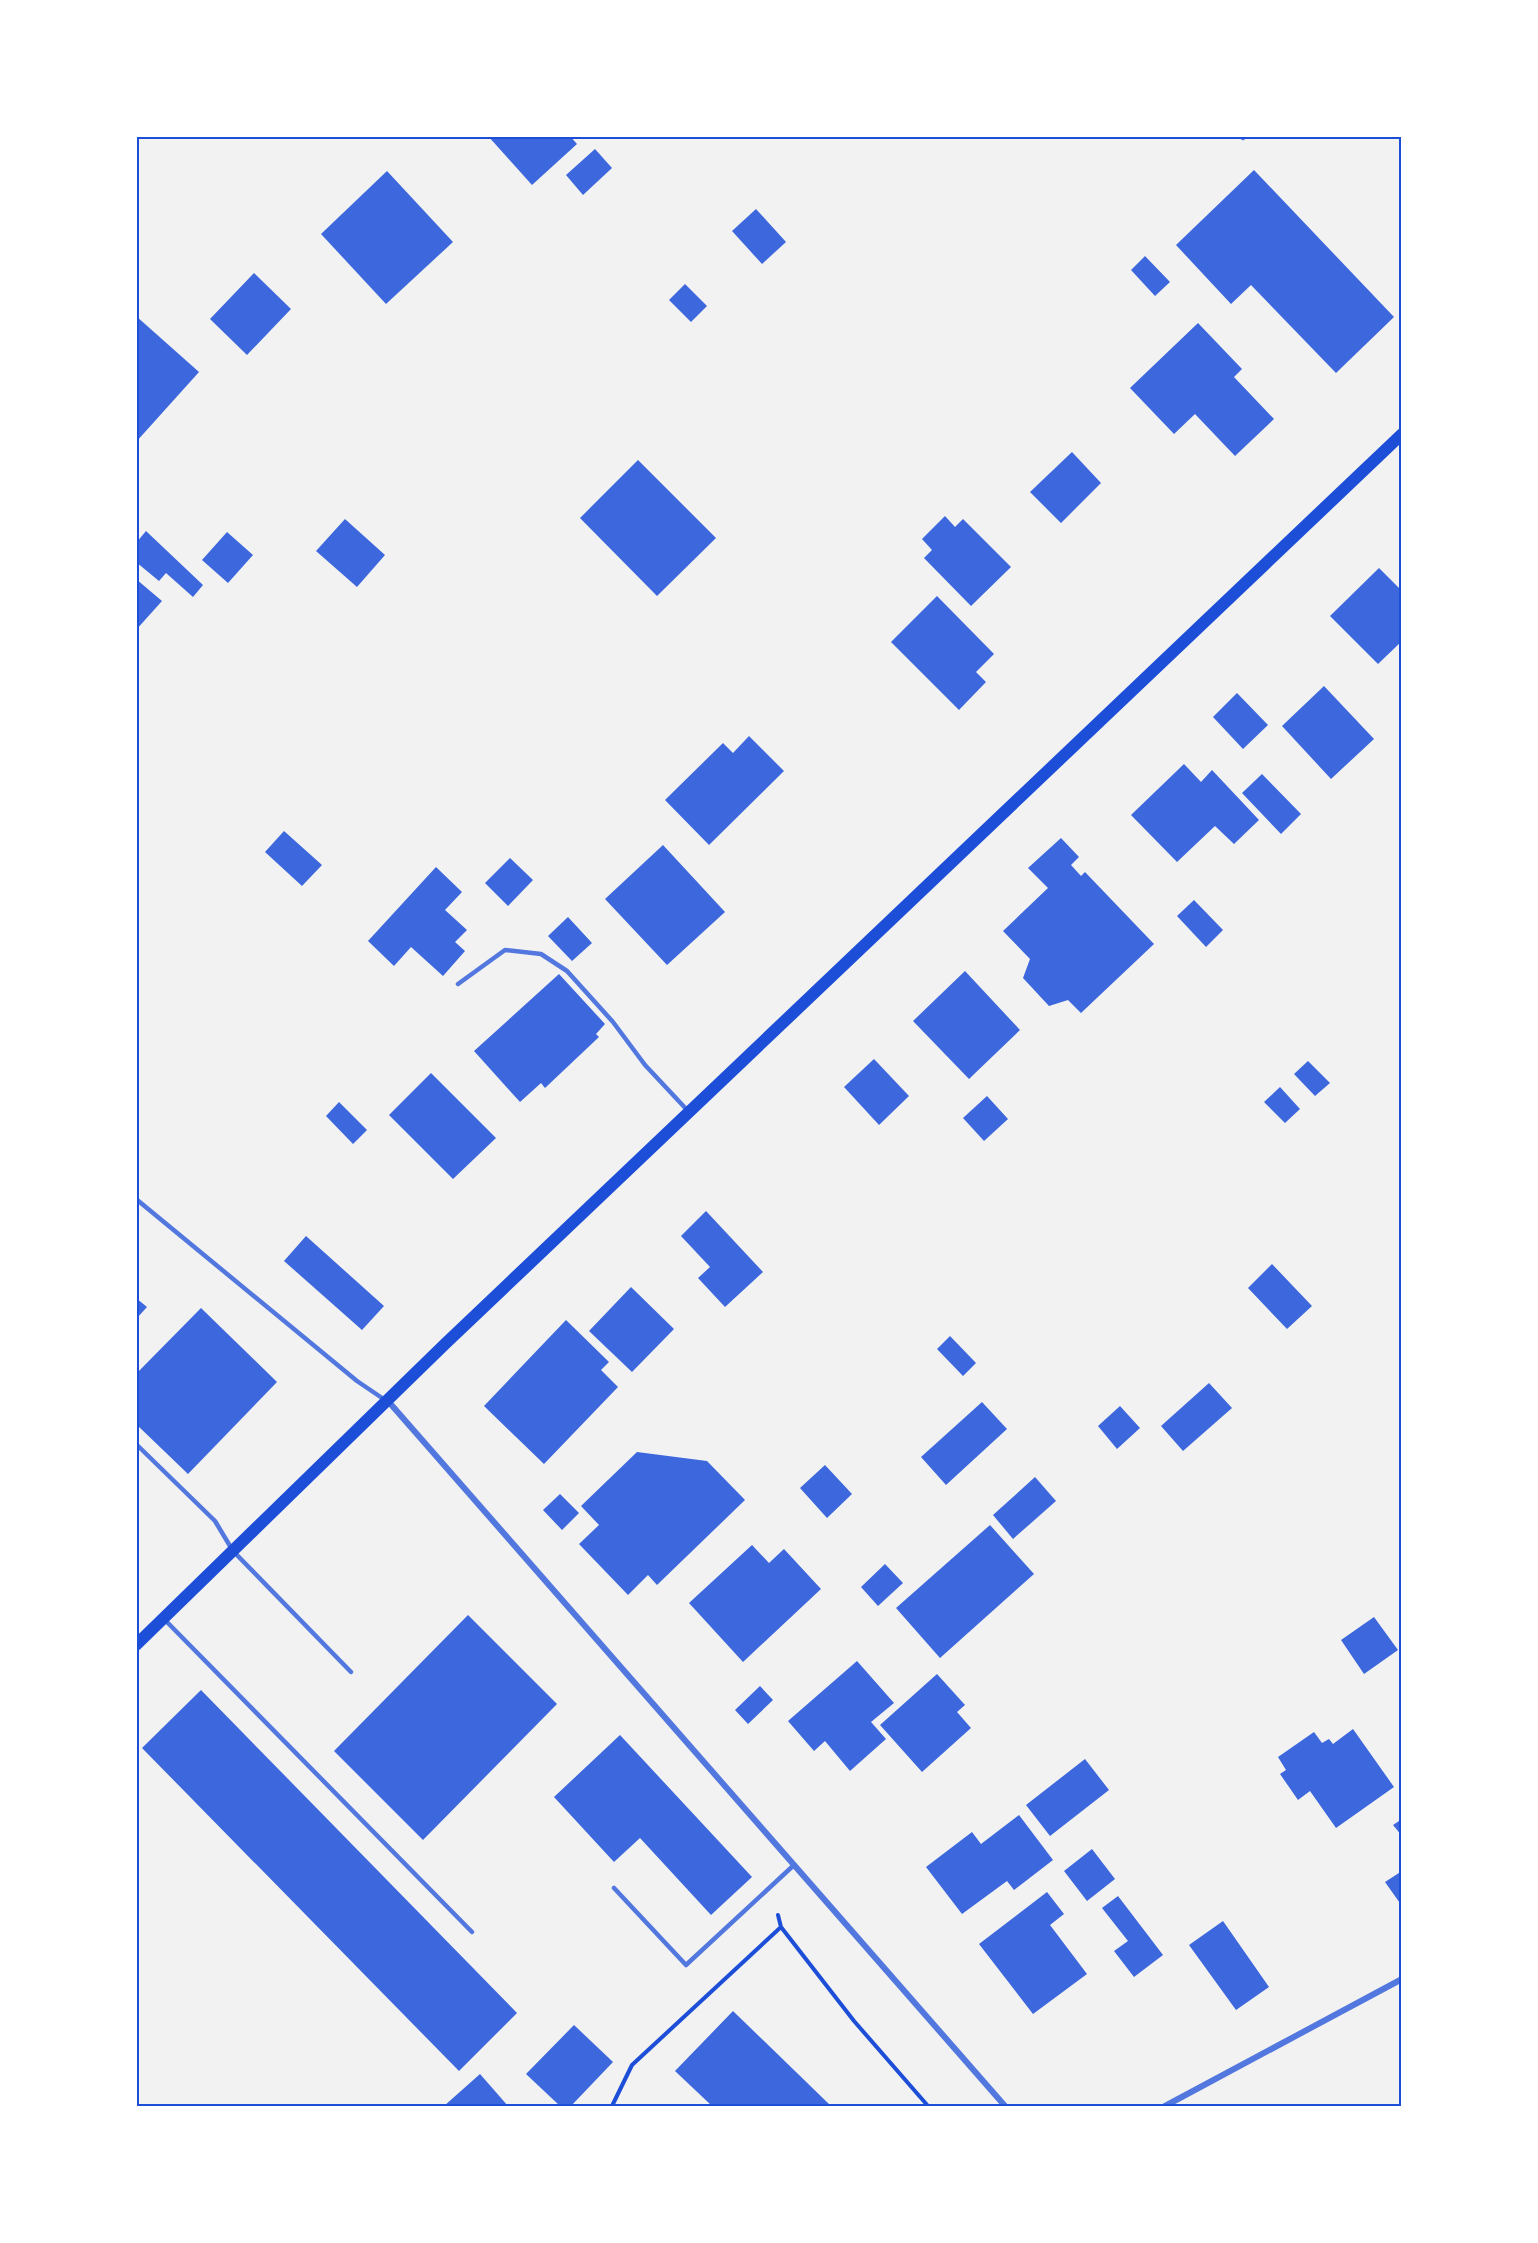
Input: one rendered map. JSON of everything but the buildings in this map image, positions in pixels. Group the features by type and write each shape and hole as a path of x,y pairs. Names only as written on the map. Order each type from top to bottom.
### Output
{"main road":[{"path":"136,1645 388,1401 1401,434"}],"street":[{"path":"388,1401 1005,2106"},
{"path":"1165,2106 1401,1979"}],"lane":[{"path":"458,984 506,950 541,954 567,971 613,1022 645,1065 689,1113"},
{"path":"136,1198 357,1381 388,1401"},
{"path":"136,1444 215,1521 233,1551 351,1672"},
{"path":"164,1619 472,1932"},
{"path":"614,1888 686,1965 794,1865"}],"path":[{"path":"771,1887 781,1927 854,2021 928,2106"},
{"path":"612,2106 632,2065 781,1927"}]}
